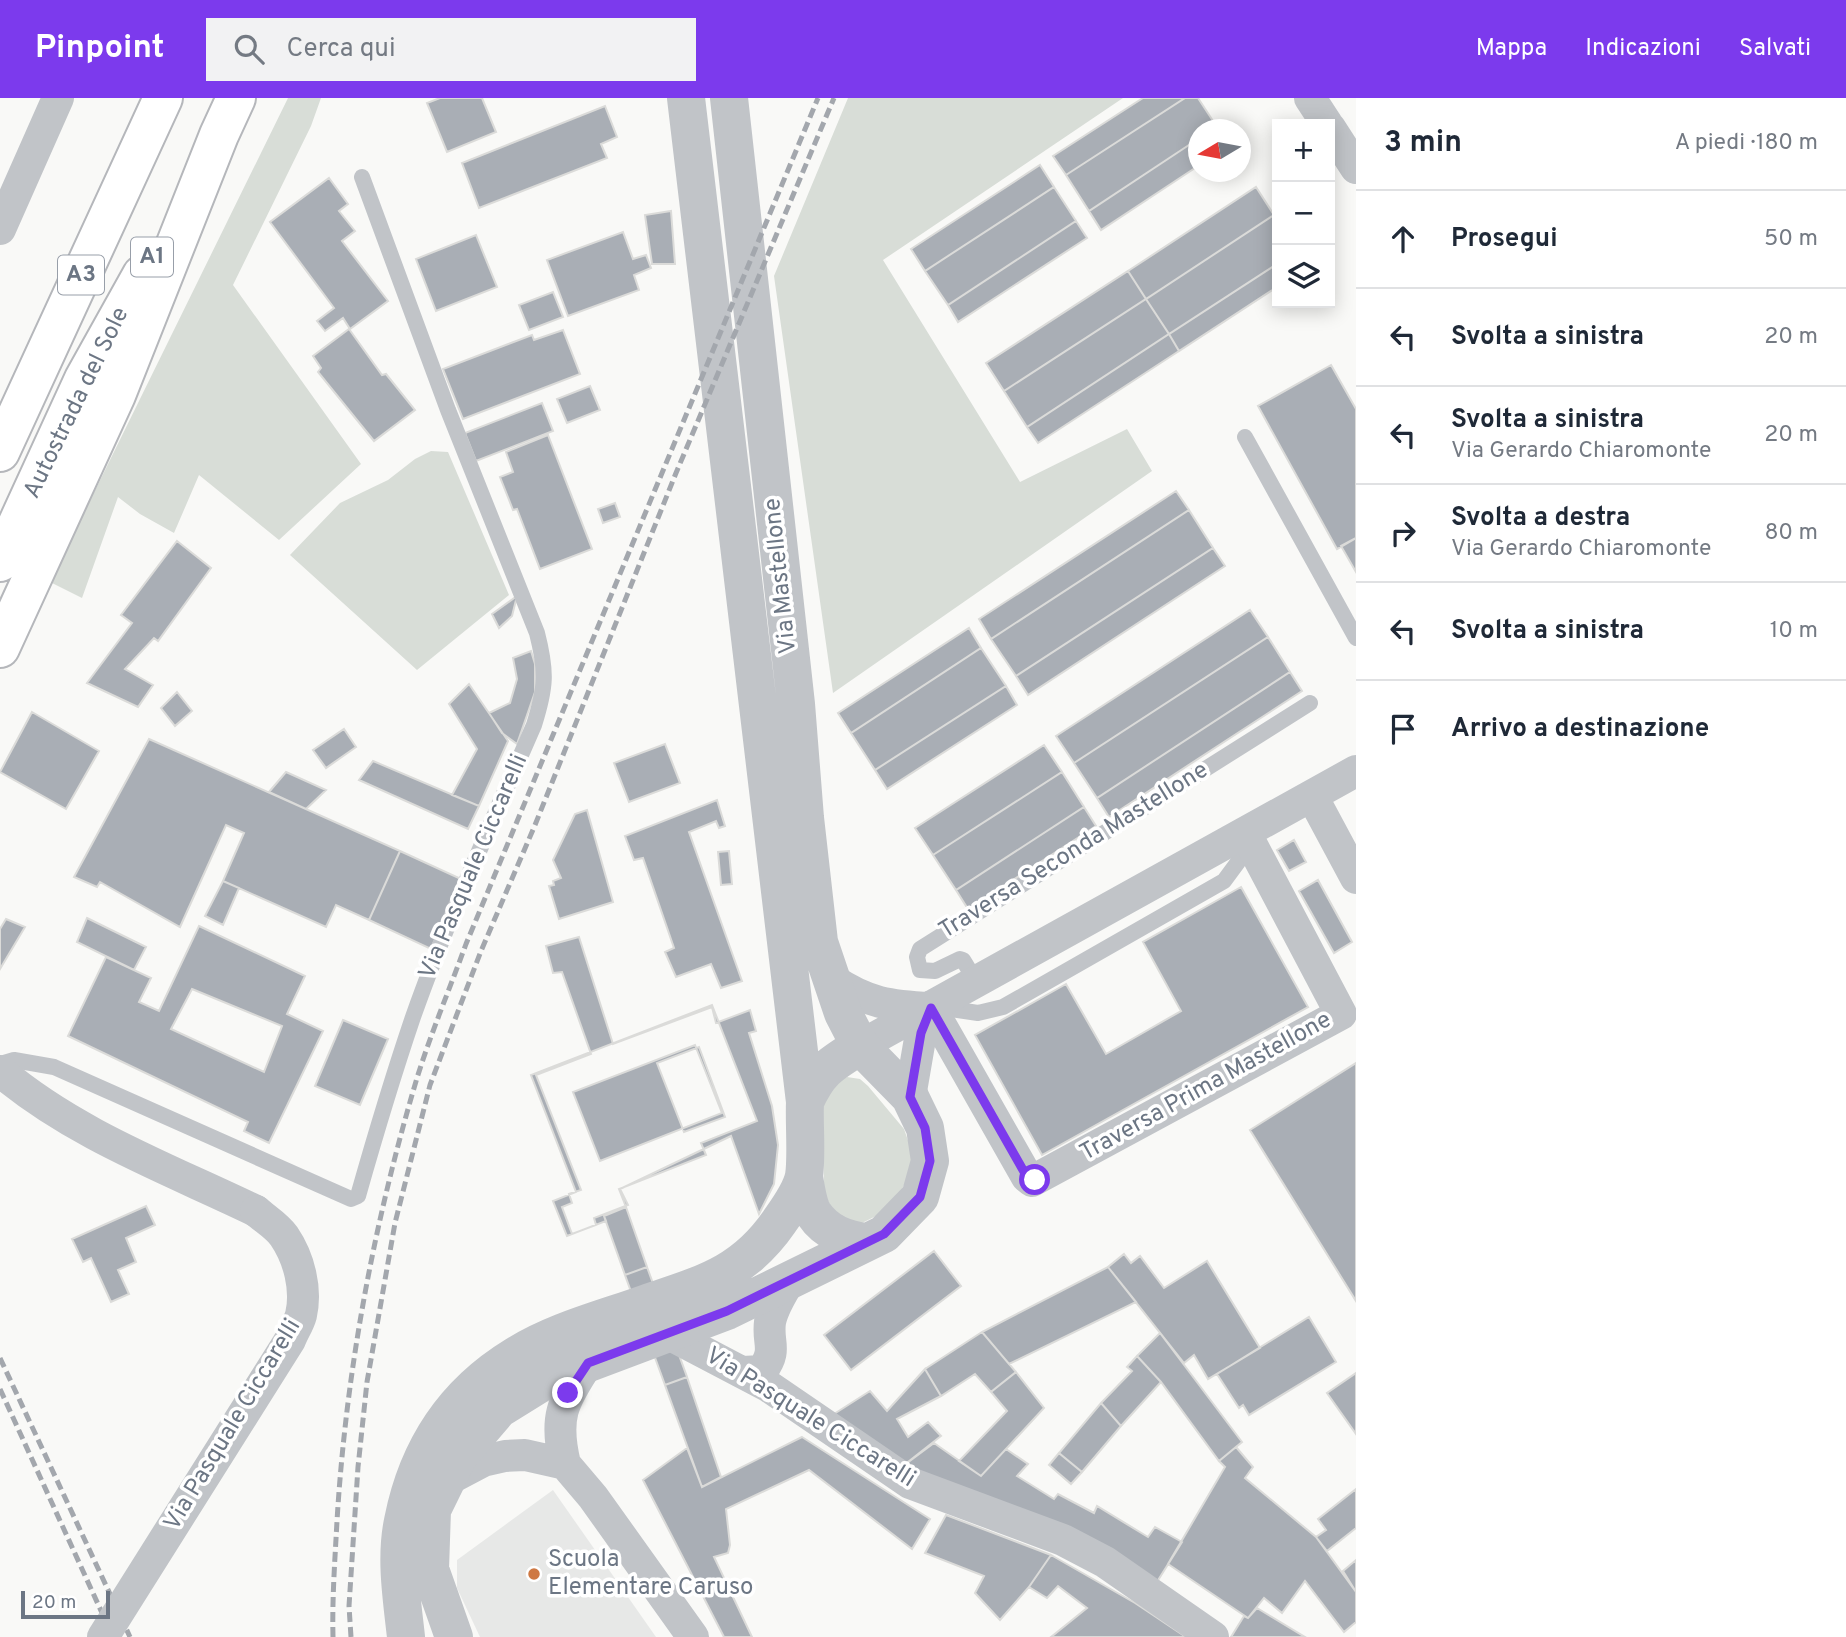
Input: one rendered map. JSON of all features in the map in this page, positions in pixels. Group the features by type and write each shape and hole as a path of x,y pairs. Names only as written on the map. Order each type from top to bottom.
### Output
{"highway":[{"name":"A3","path":"0,452 163,98"},
{"path":"0,648 116,395 236,98"},
{"name":"Autostrada del Sole","path":"0,562 84,379 219,135"}],"street":[{"path":"0,229 58,98"},
{"name":"Via Mastellone","path":"686,98 804,1102"},
{"name":"Via Mastellone","path":"729,98 820,942 843,1013 860,1046"},
{"path":"1310,98 1324,119"},
{"path":"1335,135 1356,168"},
{"path":"867,1242 848,1240 828,1229 813,1213 804,1177 804,1102 815,1080 831,1064 1356,771"},
{"path":"1312,796 1356,878"},
{"name":"Traversa Prima Mastellone","path":"933,1007 1027,1177 1032,1181 1341,1014 1246,834"},
{"path":"833,980 855,995 891,1006 933,1007"},
{"path":"910,1097 921,1033 933,1007"},
{"path":"454,1637 430,1569 432,1510 458,1457 499,1409 549,1378 727,1311 884,1234 920,1197 930,1161 925,1128 910,1097 860,1046"},
{"name":"Via Pasquale Ciccarelli","path":"0,1071 48,1107 111,1142 256,1211 283,1234 300,1272 303,1296 301,1316 290,1340 103,1637"},
{"path":"406,1637 400,1578 402,1523 418,1467 450,1411 482,1379 516,1355 556,1335 716,1279 743,1262 766,1241 789,1207 804,1177"},
{"path":"743,1372 762,1371 772,1358 770,1322 778,1298 790,1280"},
{"name":"Via Pasquale Ciccarelli","path":"667,1333 743,1372 910,1483 1063,1540 1105,1562 1213,1637"},
{"path":"588,1363 568,1393 560,1418 559,1439 565,1464 593,1497 693,1637"},
{"path":"447,1480 482,1461 505,1456 525,1455 565,1464"}],"lane":[{"name":"Via Pasquale Ciccarelli","path":"0,1064 15,1060 54,1067 351,1199 358,1196 381,1115 414,1016 454,911 534,725 544,695 545,664 537,633 447,410 362,177"},
{"path":"1245,437 1356,638"},
{"name":"Traversa Seconda Mastellone","path":"977,983 960,959 935,971 920,970 916,957 920,948 1310,703"},
{"path":"933,1007 978,1013 1003,1007 1224,881 1238,862 1246,834"}],"shaded area":[{"path":"288,98 321,98 311,126 233,285 361,464 279,540 199,475 174,533 140,514 118,497 82,598 50,582"},
{"path":"848,98 1123,98 883,260 1020,482 1127,429 1152,471 833,693 774,276"},
{"path":"431,451 448,452 509,595 417,670 290,555 340,503 388,480 415,459"},
{"path":"847,1077 860,1079 868,1086 904,1129 910,1146 912,1170 892,1208 860,1224 837,1220 824,1192 823,1101 828,1088"},
{"name":"Scuola Elementare Caruso","path":"553,1490 656,1637 480,1637 457,1588 457,1560"}],"building":[{"path":"440,98 482,98 496,132 447,152 427,103"},
{"path":"1143,98 1185,98 1066,175 1053,156"},
{"path":"1185,98 1198,98 1212,119 1188,119 1188,146 1089,211 1066,175"},
{"path":"605,106 617,137 601,144 607,158 479,208 462,163"},
{"path":"1188,146 1188,173 1101,230 1089,211"},
{"path":"1040,165 1054,187 925,271 911,249"},
{"path":"329,178 348,204 339,211 355,231 342,241 388,301 350,329 343,318 325,331 317,321 334,308 270,222"},
{"path":"1054,187 1076,221 948,305 925,271"},
{"path":"1256,187 1272,212 1272,216 1146,299 1128,271"},
{"path":"671,211 675,264 652,264 645,215"},
{"path":"1272,216 1272,267 1169,334 1146,299"},
{"path":"1076,221 1087,238 958,322 948,305"},
{"path":"623,232 633,259 646,255 651,268 634,275 639,290 568,316 547,260"},
{"path":"476,235 497,287 436,311 416,259"},
{"path":"1272,267 1272,290 1179,351 1169,334"},
{"path":"1128,271 1146,299 1004,391 986,363"},
{"path":"553,292 563,317 529,330 519,305"},
{"path":"1146,299 1169,334 1027,427 1004,391"},
{"path":"349,329 382,375 386,374 415,410 374,441 318,372 321,368 313,356"},
{"path":"563,330 580,374 463,419 443,369 532,335 534,340"},
{"path":"1169,334 1179,351 1038,443 1027,427"},
{"path":"1331,365 1356,409 1356,538 1337,549 1258,406"},
{"path":"590,386 600,410 567,423 557,399"},
{"path":"542,403 553,431 476,461 465,433"},
{"path":"548,435 592,549 540,569 517,509 513,510 500,477 513,472 506,452"},
{"path":"1176,491 1189,510 991,639 979,619"},
{"path":"615,503 620,517 603,523 598,509"},
{"path":"1189,510 1213,548 1016,676 991,639"},
{"path":"1356,538 1356,572 1341,546"},
{"path":"177,541 211,568 158,641 154,638 125,669 153,685 138,707 87,683 132,623 121,615"},
{"path":"1213,548 1225,566 1028,695 1016,676"},
{"path":"517,596 512,616 499,628 492,614"},
{"path":"1250,610 1268,637 1074,763 1056,736"},
{"path":"969,628 981,648 851,733 838,713"},
{"path":"1268,637 1290,672 1097,798 1074,763"},
{"path":"981,648 1006,686 875,770 851,733"},
{"path":"531,651 535,664 535,692 517,744 502,733 489,713 510,703 517,679 513,658"},
{"path":"1290,672 1302,691 1109,817 1097,798"},
{"path":"469,684 508,741 479,806 452,795 477,749 449,704"},
{"path":"1006,686 1017,705 887,789 875,770"},
{"path":"177,692 192,711 175,726 161,708"},
{"path":"32,712 99,751 66,809 0,772"},
{"path":"344,729 356,747 326,768 313,750"},
{"path":"149,739 400,851 369,920 336,905 326,927 223,881 244,833 226,825 180,927 100,882 97,887 74,877"},
{"path":"665,744 680,783 629,802 614,763"},
{"path":"1044,745 1062,772 933,855 915,828"},
{"path":"373,761 479,806 468,829 359,780"},
{"path":"286,772 326,790 306,809 269,792"},
{"path":"1062,772 1084,807 956,890 933,855"},
{"path":"717,800 725,826 719,828 716,821 689,832 742,981 721,988 711,964 676,977 665,952 674,948 643,858 634,860 625,836"},
{"path":"1084,807 1096,826 968,909 956,890"},
{"path":"587,810 613,902 559,919 549,886 561,878 553,860 575,814"},
{"path":"1294,840 1306,862 1289,871 1277,850"},
{"path":"400,851 461,879 431,949 369,920"},
{"path":"729,851 732,884 721,885 718,852"},
{"path":"1318,880 1352,942 1334,953 1299,891"},
{"path":"223,881 239,888 223,925 205,916"},
{"path":"1241,887 1308,1007 1042,1155 975,1035 1066,984 1106,1054 1181,1011 1143,942"},
{"path":"87,918 146,947 134,970 77,942"},
{"path":"6,919 25,927 0,969 0,929"},
{"path":"199,926 305,976 287,1014 323,1031 269,1143 244,1131 248,1122 68,1036 106,957 151,978 139,1002 159,1011","holes":["192,989 282,1026 264,1072 171,1029"]},
{"path":"579,937 613,1044 712,1007 716,1023 750,1010 756,1031 749,1033 772,1106 778,1145 774,1184 759,1214 731,1136 620,1189 628,1205 594,1218 596,1225 572,1234 562,1207 572,1203 569,1194 581,1190 536,1075 591,1054 562,972 553,973 546,946","holes":["699,1047 725,1117 684,1132 657,1063"]},
{"path":"712,1005 757,1121 701,1143 706,1155 619,1189 626,1207 604,1216 606,1221 567,1236 553,1201 576,1192 531,1075","holes":["695,1045 722,1113 600,1161 573,1092"]},
{"path":"343,1020 388,1039 360,1105 315,1086"},
{"path":"1356,1063 1356,1301 1250,1130"},
{"path":"146,1206 155,1225 126,1238 136,1262 118,1270 129,1294 111,1302 91,1258 83,1262 72,1239"},
{"path":"626,1207 647,1267 625,1275 604,1216"},
{"path":"934,1251 961,1286 851,1370 824,1335"},
{"path":"1124,1254 1131,1263 1140,1256 1164,1288 1207,1261 1260,1348 1208,1379 1194,1355 1184,1363 1108,1267"},
{"path":"647,1267 687,1377 665,1385 625,1275"},
{"path":"1108,1267 1136,1302 1009,1364 982,1332"},
{"path":"1309,1317 1336,1362 1249,1415 1243,1405 1239,1408 1217,1374"},
{"path":"982,1332 1016,1372 991,1392 975,1374 941,1396 925,1369"},
{"path":"1160,1333 1242,1442 1219,1461 1161,1382 1137,1356"},
{"path":"1137,1356 1161,1382 1121,1426 1101,1403 1132,1371 1127,1367"},
{"path":"925,1369 941,1396 897,1419 908,1437 928,1422 941,1436 899,1469 834,1414 870,1391 887,1411"},
{"path":"1016,1372 1044,1408 981,1476 959,1461 1007,1411 991,1392"},
{"path":"1356,1373 1356,1434 1327,1393"},
{"path":"687,1377 721,1477 702,1487 665,1385"},
{"path":"1101,1403 1121,1426 1082,1472 1059,1453"},
{"path":"802,1437 930,1519 912,1549 809,1470 726,1509 730,1545 728,1553 714,1557 752,1637 724,1637 643,1480 687,1448 702,1487"},
{"path":"934,1443 981,1476 1006,1449 1028,1464 1017,1476 1054,1499 1058,1494 1094,1513 1097,1506 1148,1537 1155,1527 1182,1542 1155,1585 899,1469"},
{"path":"1236,1447 1253,1467 1245,1478 1316,1537 1356,1592 1356,1622 1344,1632 1305,1581 1282,1613 1264,1598 1248,1618 1168,1564 1225,1467 1219,1461"},
{"path":"1059,1453 1082,1472 1071,1484 1049,1465"},
{"path":"1356,1489 1356,1528 1327,1551 1316,1537 1326,1530 1318,1519"},
{"path":"946,1515 1051,1555 1029,1587 1000,1620 975,1593 984,1576 925,1553"},
{"path":"1051,1555 1135,1603 1186,1637 1051,1637 1087,1608 1058,1586 1047,1598 1029,1587"},
{"path":"1356,1560 1356,1592 1343,1571"},
{"path":"1257,1608 1305,1637 1231,1637 1244,1616 1248,1618"}],"railway":[{"path":"333,1637 341,1465 355,1353 375,1242 417,1078 466,944 818,98"},
{"path":"351,1637 349,1606 358,1467 367,1382 395,1223 430,1085 481,951 535,825 676,473 834,98"},
{"path":"0,1358 130,1637"},
{"path":"0,1389 113,1637"}],"place":[{"name":"Scuola Elementare Caruso","path":"534,1574"}],"route":[{"path":"568,1393 588,1363 727,1311 884,1234 920,1197 930,1161 925,1128 910,1097 921,1033 931,1008 1027,1177 1035,1180"}]}
